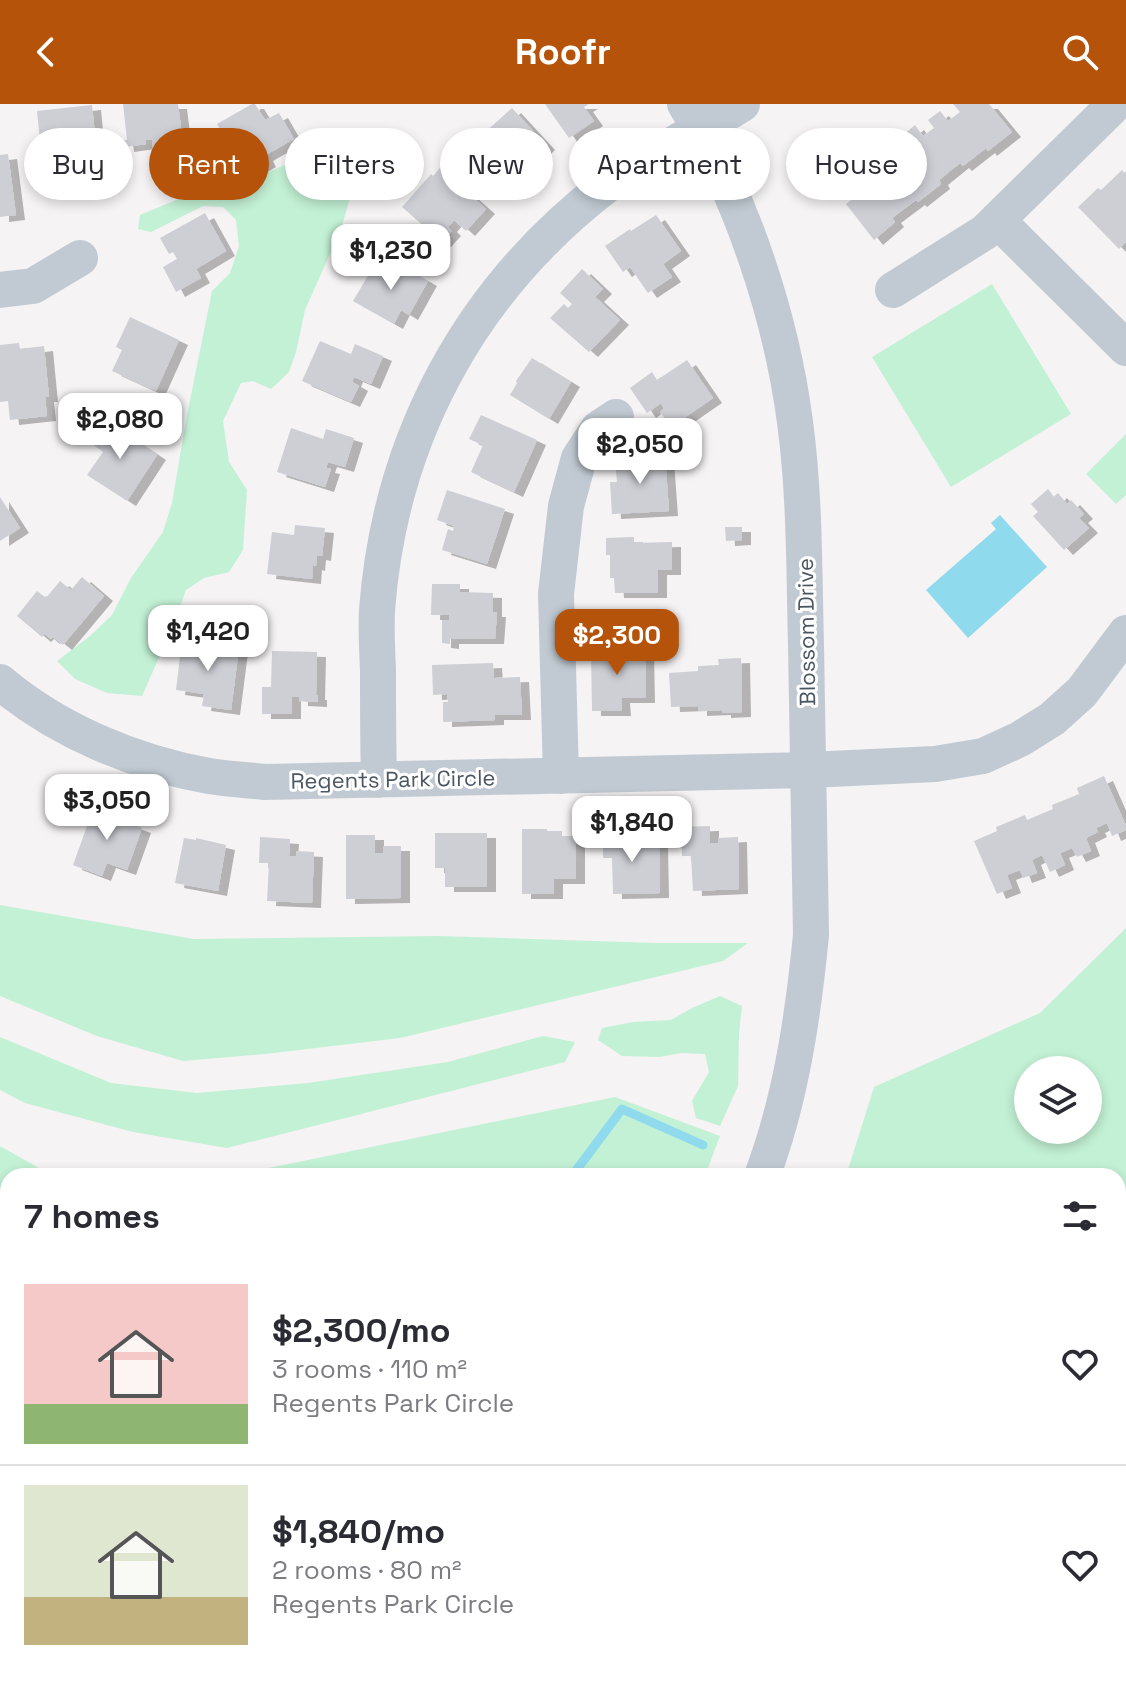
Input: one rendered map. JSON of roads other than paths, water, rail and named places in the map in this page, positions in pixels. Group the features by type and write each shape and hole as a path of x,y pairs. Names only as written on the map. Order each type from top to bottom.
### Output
{"street":[{"path":"379,780 377,612 384,548 398,486 417,430 444,373 475,321 514,271 559,224 692,117 742,104"},
{"path":"893,290 985,232 1115,104"},
{"name":"Blossom Drive","path":"692,117 732,197 762,275 782,348 795,422 802,497 811,935 804,1007 790,1084 765,1168"},
{"path":"997,220 1126,348"},
{"path":"0,290 33,286 80,258"},
{"path":"561,776 556,594 566,506 579,458 598,429 616,417"},
{"name":"Regents Park Circle","path":"0,682 52,718 101,744 154,763 209,776 265,782 809,770 935,764 983,756 1020,739 1052,719 1082,692 1126,633"}],"water":[{"path":"1000,515 1047,567 968,638 926,590 996,529 991,523"}],"waterway":[{"path":"578,1168 622,1109 703,1145"}]}
